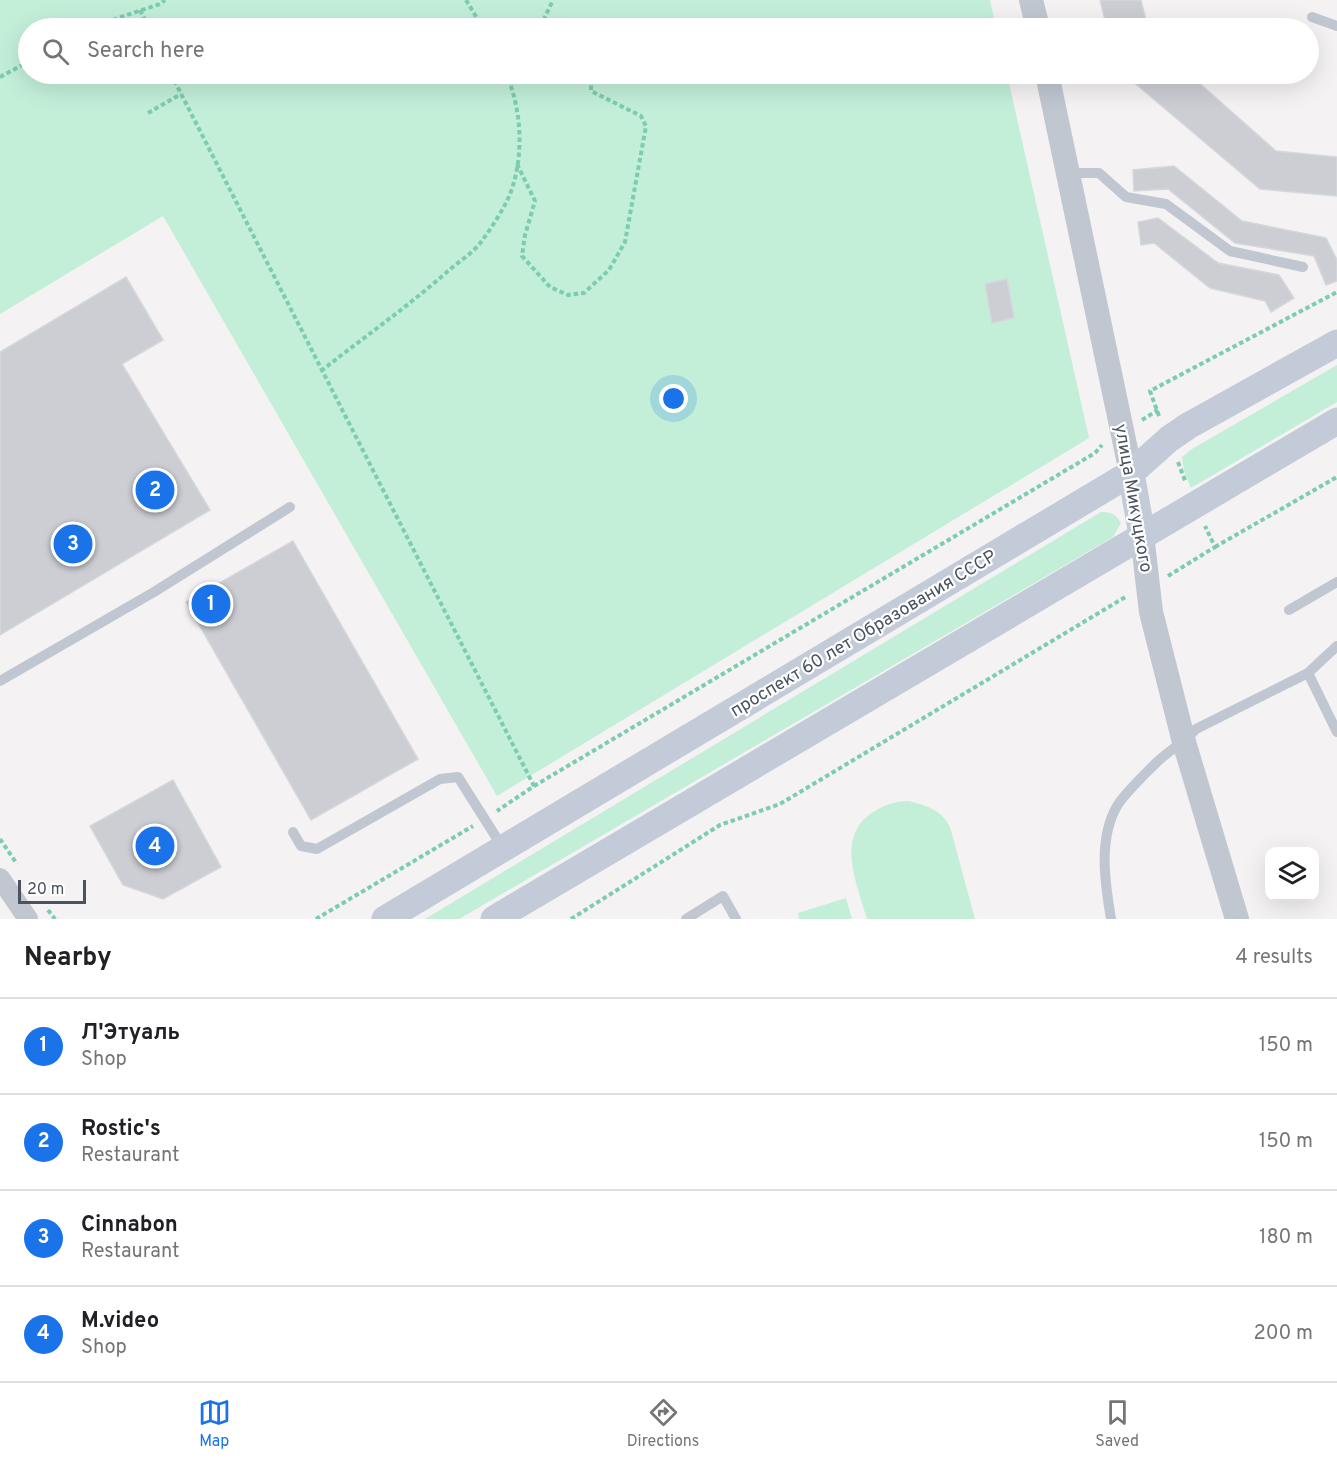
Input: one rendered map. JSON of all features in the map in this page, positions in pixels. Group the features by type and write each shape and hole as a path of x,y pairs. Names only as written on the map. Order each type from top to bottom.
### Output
{"main road":[{"name":"проспект 60 лет Образования СССР","path":"385,919 1131,473 1169,439 1188,426 1337,343"},
{"path":"494,919 1337,421"},
{"name":"улица Микуцкого","path":"1131,473 1142,536"}],"street":[{"path":"1031,0 1036,18"},
{"name":"улица Микуцкого","path":"1049,84 1131,473"},
{"name":"улица Микуцкого","path":"1142,536 1151,612 1184,742 1237,919"},
{"path":"1,880 28,919"}],"lane":[{"path":"1312,16 1317,18"},
{"path":"1319,19 1337,26"},
{"path":"1069,173 1099,173 1126,197 1166,204 1230,251 1303,267"},
{"path":"0,681 154,592 290,507"},
{"path":"1289,610 1337,582"},
{"path":"1111,919 1107,890 1106,838 1118,806 1155,763 1184,742 1196,729 1308,673 1337,646"},
{"path":"1308,673 1337,732"},
{"path":"293,832 301,846 317,849 440,779 458,777 503,848"},
{"path":"686,919 723,897 736,919"}],"path":[{"path":"117,18 160,4 165,0"},
{"path":"466,0 477,18"},
{"path":"545,18 553,0"},
{"path":"140,10 144,18"},
{"path":"0,77 18,67"},
{"path":"176,84 534,786"},
{"path":"321,371 434,283 480,243 506,203 517,164 518,119 511,84"},
{"path":"517,164 535,201 525,235 522,256 550,287 568,295 584,293 609,270 625,242 646,126 641,116 591,91 591,84"},
{"path":"148,113 181,94"},
{"path":"1161,420 1150,391 1337,292"},
{"path":"1136,423 1158,411"},
{"path":"316,919 484,820 534,786 1095,453 1102,445"},
{"path":"1177,459 1189,492"},
{"path":"1162,579 1337,477"},
{"path":"1200,516 1215,547"},
{"path":"571,919 720,825 780,804 1132,593"}],"green space":[{"path":"0,0 990,0 994,18 18,18 18,84 1009,84 1089,438 497,796 163,216 0,314"},
{"path":"1337,365 1337,402 1191,488 1184,471 1182,457"},
{"path":"1101,512 1113,514 1121,523 1113,537 459,919 425,919"},
{"path":"908,801 933,809 947,821 975,919 867,919 852,864 851,850 854,837 859,825 869,815 893,803"},
{"path":"846,898 852,919 799,919 798,913"}],"building":[{"path":"1100,0 1141,0 1146,18 1104,18"},
{"path":"1136,84 1200,84 1276,151 1337,157 1337,196 1260,189"},
{"path":"1174,166 1242,221 1326,238 1337,260 1337,281 1326,285 1314,256 1235,243 1168,189 1134,191 1133,170"},
{"path":"1158,218 1218,263 1279,275 1294,298 1271,312 1265,301 1210,288 1154,243 1141,245 1138,222"},
{"path":"126,277 163,340 122,364 210,510 0,635 0,352"},
{"path":"1007,279 1014,318 992,323 985,284"},
{"path":"293,541 418,759 311,820 186,602"},
{"path":"173,780 221,867 163,899 123,885 90,826"}],"place":[{"name":"Rostic's","path":"155,490"},
{"name":"Cinnabon","path":"73,544"},
{"name":"Л'Этуаль","path":"211,604"},
{"name":"M.video","path":"155,846"}]}
